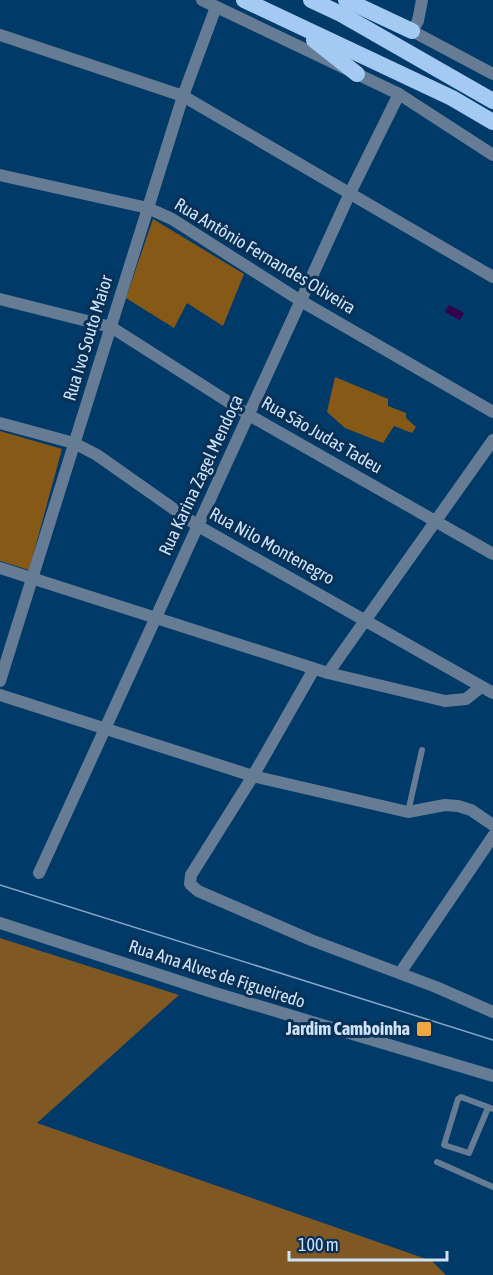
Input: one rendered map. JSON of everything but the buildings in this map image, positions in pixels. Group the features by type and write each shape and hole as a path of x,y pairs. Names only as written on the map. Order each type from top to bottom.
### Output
{"highway":[{"path":"244,0 452,98 493,122"},
{"path":"312,0 341,14 493,101"},
{"path":"346,0 412,31"},
{"path":"300,27 357,74"}],"street":[{"path":"202,0 399,94 493,155"},
{"path":"422,0 418,21 412,31 493,74"},
{"name":"Rua Ivo Souto Maior","path":"0,681 183,96 216,7"},
{"path":"0,36 183,96 493,277"},
{"name":"Rua Karina Zagel Mendoça","path":"39,873 350,194 399,94"},
{"name":"Rua Antônio Fernandes Oliveira","path":"0,175 148,208 172,219 301,301 493,412"},
{"name":"Rua São Judas Tadeu","path":"0,299 111,327 249,415 493,554"},
{"name":"Rua Nilo Montenegro","path":"0,423 74,443 97,455 198,526 493,693"},
{"path":"328,673 493,440"},
{"path":"0,568 157,616 328,673 445,701 466,699 481,687"},
{"path":"314,669 253,776 191,875 190,884 198,891 311,940 400,973 493,1012"},
{"path":"0,695 106,727 253,776 408,812 445,805 458,806 471,810 493,825"},
{"path":"400,973 493,837"},
{"name":"Rua Ana Alves de Figueiredo","path":"0,922 212,992 493,1076"}],"lane":[{"path":"408,812 422,750"},
{"path":"461,1097 491,1108 469,1153 444,1145 458,1099 461,1097"},
{"path":"437,1162 493,1187"}],"shaded area":[{"path":"153,219 244,274 223,326 187,303 174,328 126,298"},
{"path":"449,305 464,313 460,320 445,312"},
{"path":"335,377 388,399 388,406 406,413 406,418 416,427 412,433 394,426 383,443 345,428 327,412"},
{"path":"0,431 62,449 29,570 0,561"},
{"path":"0,938 179,995 37,1123 432,1261 446,1275 0,1275"}],"tram line":[{"path":"0,885 493,1040"}],"place":[{"name":"Jardim Camboinha","path":"424,1029"}]}
